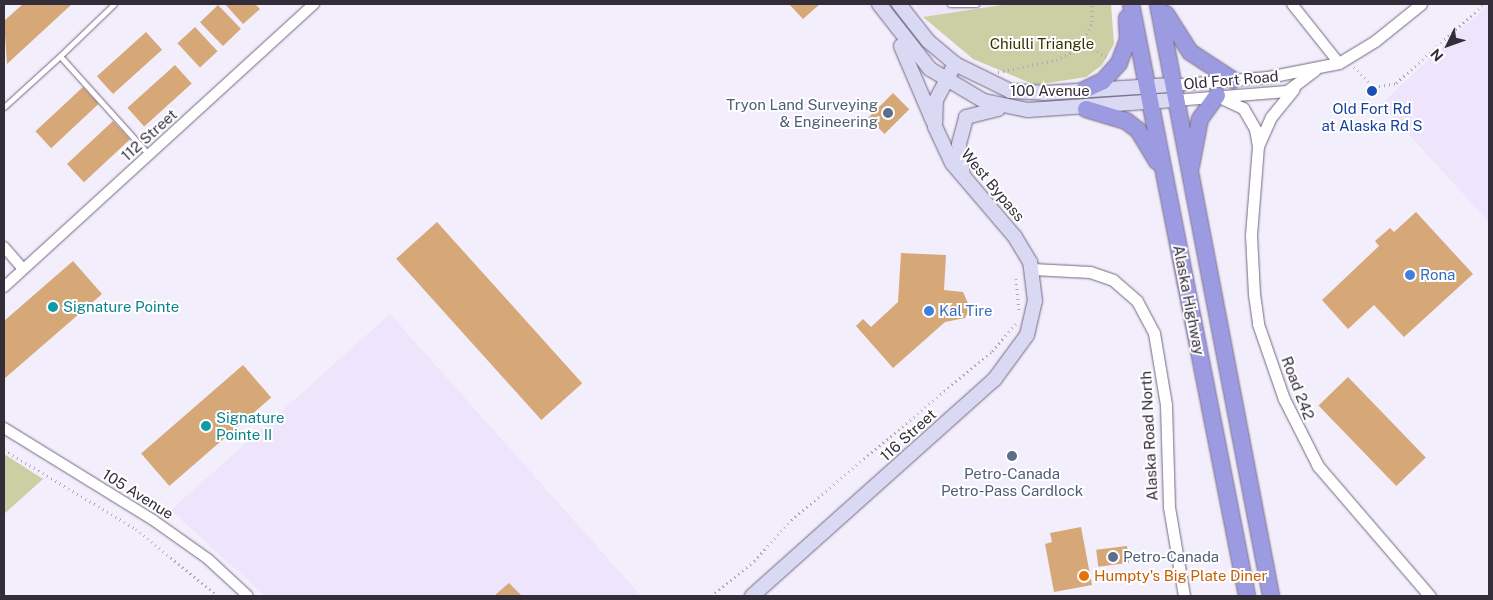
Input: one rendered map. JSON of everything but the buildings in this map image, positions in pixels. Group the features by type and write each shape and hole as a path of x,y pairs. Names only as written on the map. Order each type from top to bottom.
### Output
{"highway":[{"path":"1084,90 1112,74 1125,53 1127,4"},
{"name":"Alaska Highway","path":"1131,4 1247,596"},
{"path":"1160,4 1180,42 1233,80"},
{"name":"Alaska Highway","path":"1160,4 1172,92 1270,596"},
{"path":"1189,178 1200,119 1217,96"},
{"path":"1086,109 1112,114 1138,130 1165,178"}],"main road":[{"name":"100 Avenue","path":"879,4 886,16 922,61 945,81 1008,109 1086,109 1149,93"},
{"name":"100 Avenue","path":"899,4 923,35 955,64 1010,91 1172,92"},
{"name":"West Bypass","path":"886,16 935,127 963,176 1015,237 1032,269"},
{"path":"935,127 936,100 955,64"},
{"path":"963,176 959,144 966,117 980,110 1008,109"},
{"name":"116 Street","path":"752,596 1008,366 1032,318 1032,269"}],"street":[{"name":"112 Street","path":"4,287 314,4"},
{"path":"1292,4 1343,61"},
{"name":"Old Fort Road","path":"1172,92 1233,80 1314,70 1343,61 1421,4"},
{"name":"Old Fort Road","path":"1172,92 1217,96 1269,95 1297,87 1314,70"},
{"name":"Road 242","path":"1258,146 1271,117 1297,87"},
{"name":"Road 242","path":"1217,96 1250,116 1258,146 1251,235 1254,294 1258,324 1284,399 1318,466 1430,596"},
{"path":"4,247 23,269"},
{"name":"Alaska Road North","path":"1032,269 1090,272 1113,280 1137,301 1154,333 1166,405 1168,507 1184,596"},
{"name":"105 Avenue","path":"4,428 153,520 208,559 248,596"}],"lane":[{"path":"4,107 114,4"},
{"path":"950,4 976,4"},
{"path":"60,56 150,155"}],"path":[{"path":"992,73 1056,60 1084,44 1092,22 1091,4"},
{"path":"1343,61 1369,84 1386,88 1484,4"},
{"path":"1084,44 1110,58"},
{"path":"712,596 754,561 791,520 852,473 1008,336 1018,312 1016,279"},
{"path":"4,450 136,529 218,596"}],"shaded area":[{"path":"915,4 1002,4 923,17"},
{"path":"1489,4 1489,222 1381,104"},
{"path":"390,314 641,596 265,596 171,510"}],"green space":[{"name":"Chiulli Triangle","path":"1008,4 1111,4 1114,44 1102,65 1086,77 1035,85 973,59 923,17"},
{"path":"4,454 43,479 4,514"}],"place":[{"name":"Old Fort Rd at Alaska Rd S","path":"1372,91"},
{"name":"Tryon Land Surveying & Engineering","path":"888,113"},
{"name":"Rona","path":"1410,275"},
{"name":"Signature Pointe","path":"53,307"},
{"name":"Kal Tire","path":"929,311"},
{"name":"Signature Pointe II","path":"206,426"},
{"name":"Petro-Canada Petro-Pass Cardlock","path":"1012,456"},
{"name":"Petro-Canada","path":"1113,557"},
{"name":"Humpty's Big Plate Diner","path":"1084,576"}]}
